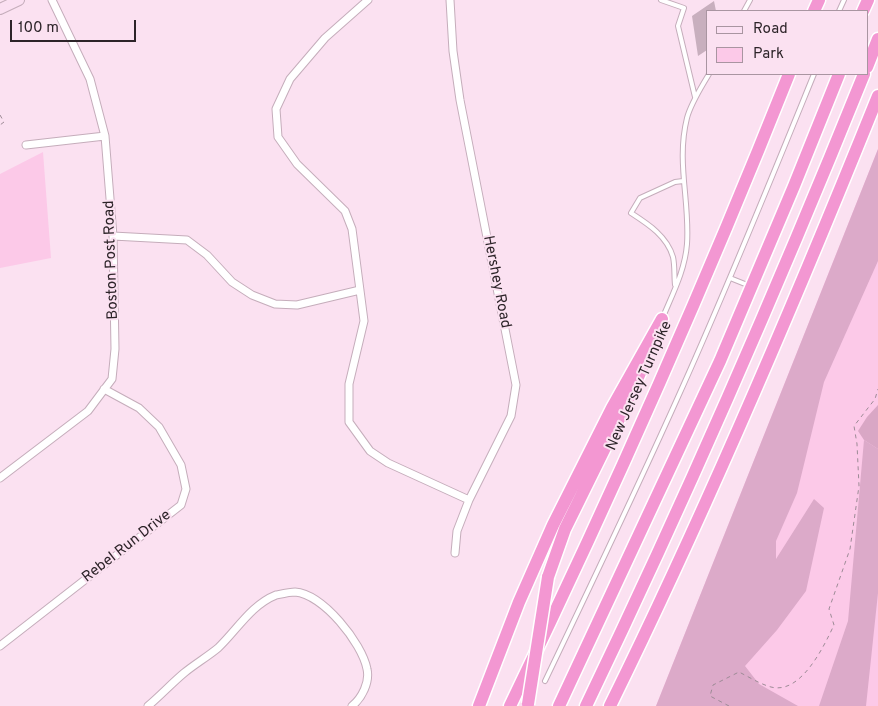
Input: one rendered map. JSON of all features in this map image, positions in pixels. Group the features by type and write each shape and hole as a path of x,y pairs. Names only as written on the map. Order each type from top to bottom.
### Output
{"highway":[{"path":"868,64 878,39"},
{"name":"New Jersey Turnpike","path":"510,706 618,476 710,266 789,75"},
{"path":"559,706 716,369 752,287 838,75"},
{"path":"586,706 675,516 767,310 864,75"},
{"path":"610,706 736,433 824,231 878,96"},
{"path":"528,705 548,577 565,529 624,409 662,320"},
{"path":"479,706 519,602 553,525 612,408 662,320"}],"street":[{"path":"0,9 19,0"},
{"name":"Boston Post Road","path":"0,478 88,411 112,379 115,349 113,236 105,136 90,79 52,0"},
{"path":"368,0 325,38 290,79 276,109 278,137 297,164 345,211 352,229 364,322 349,384 349,422 370,451 388,463 469,500"},
{"name":"Hershey Road","path":"450,0 453,51 460,100 516,386 511,416 469,500 457,531 455,553"},
{"path":"26,145 105,136"},
{"path":"113,236 187,240 207,255 232,282 252,296 275,304 297,305 360,290"},
{"name":"Rebel Run Drive","path":"0,646 181,505 186,489 181,465 159,427 139,408 104,389"},
{"path":"149,706 186,671 219,647 253,609 276,595 295,592 318,601 344,626 361,653 367,670 365,689 358,701 352,706"}],"lane":[{"path":"661,0 684,8 678,26 695,97"},
{"path":"662,320 676,287 684,262 687,244 682,158 687,116 695,97 708,75"},
{"path":"545,681 633,496 730,278 814,75"},
{"path":"676,287 673,258 666,241 648,224 630,213 640,198 675,182 683,181"},
{"path":"730,278 752,287"}],"path":[{"path":"0,115 4,122 0,125"},
{"path":"729,706 710,696 713,685 739,672 772,688 788,686 805,674 822,650 834,625 829,609 850,549 858,486 854,426 874,399 878,389"}],"green space":[{"path":"878,149 878,706 656,706"},
{"path":"43,152 51,258 0,268 0,174"}],"shaded area":[{"path":"878,149 878,261 824,382 797,493 776,541 776,559 814,499 824,508 806,591 777,630 745,666 759,684 798,706 656,706"},
{"path":"878,405 878,449 864,440 858,431"},
{"path":"864,440 878,449 878,593 866,706 819,706 848,621"}],"building":[{"path":"714,1 716,10 706,10 706,51 698,56 692,16"}]}
